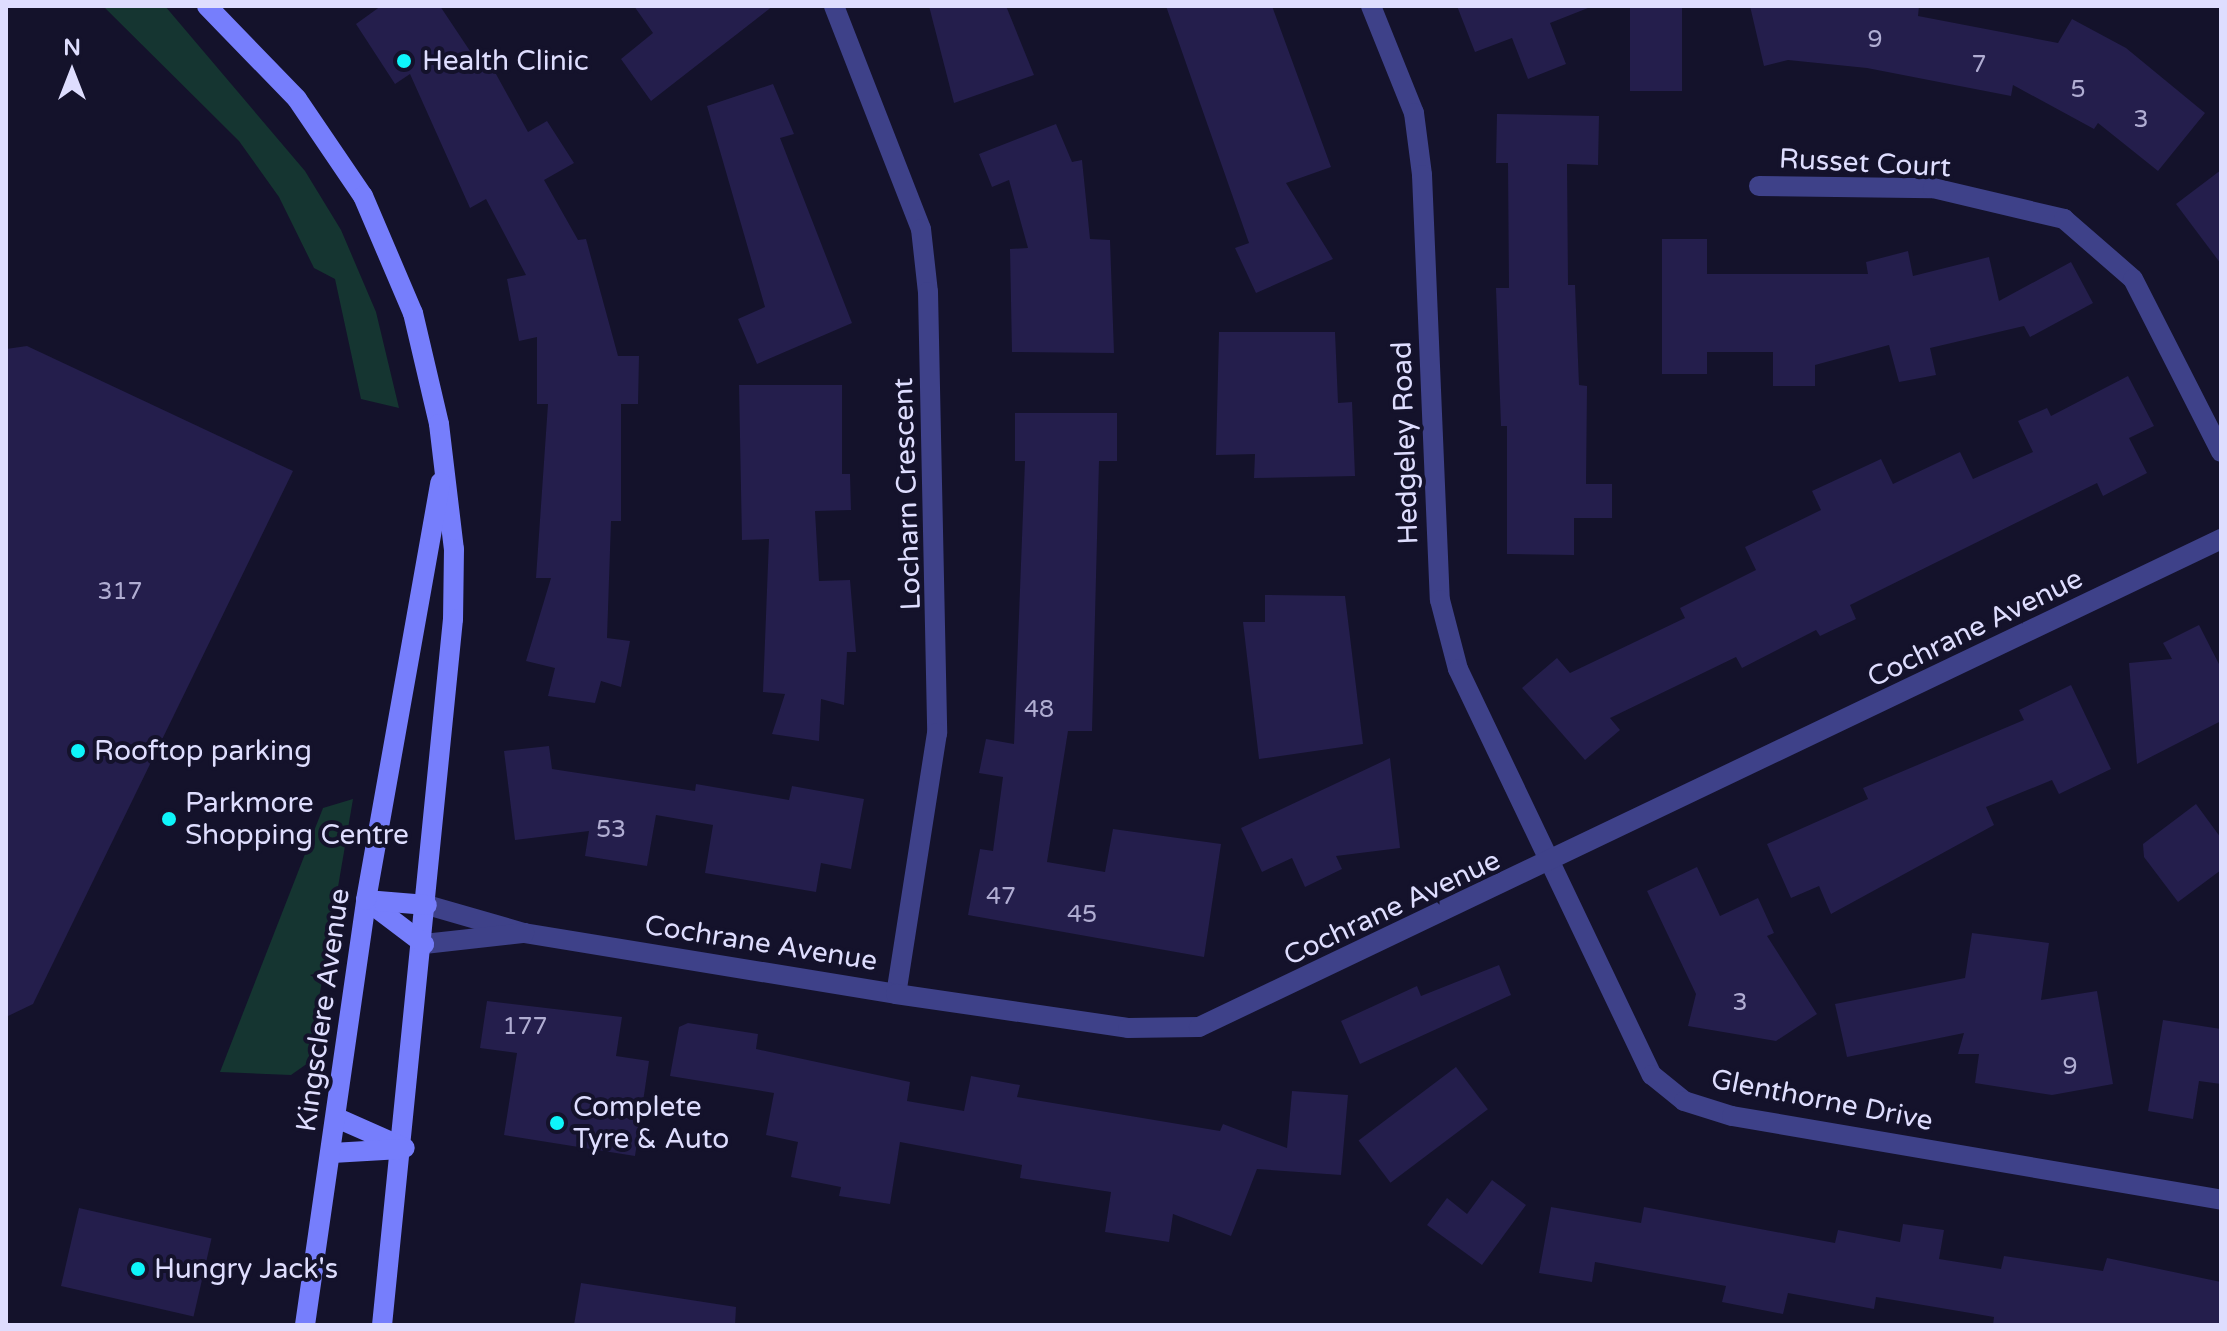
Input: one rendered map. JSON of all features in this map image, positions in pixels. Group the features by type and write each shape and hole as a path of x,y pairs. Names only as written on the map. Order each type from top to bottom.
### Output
{"main road":[{"name":"Kingsclere Avenue","path":"207,6 297,99 363,196 413,313 443,467 453,619 405,1148 382,1325"},
{"name":"Kingsclere Avenue","path":"305,1325 366,900 443,467"},
{"path":"366,900 427,905"},
{"path":"366,900 424,944"},
{"path":"337,1118 405,1148"},
{"path":"332,1153 405,1148"}],"street":[{"name":"Locharn Crescent","path":"834,6 921,229 928,292 937,733 896,994"},
{"name":"Hedgeley Road","path":"1371,6 1414,113 1422,175 1440,600 1458,669 1549,865"},
{"name":"Russet Court","path":"1759,186 1933,188 2064,219 2133,279 2221,452"},
{"name":"Cochrane Avenue","path":"427,905 524,933 896,994 1128,1028 1199,1027 1549,865 2221,539"},
{"name":"Glenthorne Drive","path":"1549,865 1652,1075 1684,1101 1747,1119 2221,1200"},
{"name":"Cochrane Avenue","path":"424,944 524,933"}],"green space":[{"path":"103,6 165,6 305,171 341,230 376,312 399,408 361,399 335,279 314,268 279,197 239,141"},
{"path":"353,799 308,1063 291,1075 220,1072 323,808"}],"building":[{"path":"381,6 440,6 482,69 491,65 528,132 547,121 574,163 544,180 578,240 586,239 618,356 639,356 638,404 621,404 621,521 611,521 607,638 630,641 621,687 601,681 595,703 548,696 555,668 526,661 551,578 536,578 548,404 537,404 537,337 519,341 507,279 526,275 486,199 470,208 410,74 395,84 356,24"},
{"path":"634,6 773,6 651,101 621,59 653,33"},
{"path":"929,6 1006,6 1034,75 954,103"},
{"path":"1166,6 1272,6 1331,167 1286,183 1333,259 1256,293 1235,248 1249,243"},
{"path":"1457,6 1588,8 1550,23 1566,64 1528,79 1512,38 1475,52"},
{"path":"1630,6 1682,6 1682,91 1630,91"},
{"path":"1750,6 1919,6 1918,16 2058,43 2072,19 2126,48 2205,113 2158,171 2098,123 2094,129 2013,85 2011,96 1867,68 1788,60 1764,66"},
{"path":"773,84 794,134 780,138 852,323 757,364 738,319 765,307 707,106"},
{"path":"1497,114 1599,116 1598,165 1567,164 1568,285 1575,285 1579,385 1587,386 1586,484 1612,484 1612,518 1574,518 1574,555 1507,554 1507,426 1501,426 1496,288 1509,288 1508,163 1496,163"},
{"path":"1056,124 1072,162 1082,160 1090,239 1110,240 1114,353 1012,352 1010,249 1028,248 1009,180 992,187 979,154"},
{"path":"2221,170 2221,264 2176,204"},
{"path":"1662,239 1707,239 1707,274 1868,274 1866,262 1908,251 1913,276 1989,257 1999,301 2071,262 2093,303 2030,337 2024,326 1930,348 1936,375 1899,382 1889,345 1815,365 1815,386 1773,386 1773,352 1707,352 1707,374 1662,374"},
{"path":"1219,332 1335,332 1338,403 1352,402 1355,476 1254,478 1255,454 1216,455"},
{"name":"Rooftop parking","path":"27,346 293,471 33,1004 6,1017 6,349"},
{"path":"2128,376 2154,426 2129,438 2147,473 2103,496 2097,483 1850,605 1856,619 1820,636 1816,630 1742,668 1736,657 1610,718 1620,730 1585,760 1522,688 1557,658 1570,673 1685,618 1680,608 1756,570 1745,547 1821,510 1812,491 1881,459 1893,484 1960,452 1973,479 2033,452 2018,421 2047,408 2051,416"},
{"path":"739,385 842,385 842,474 850,474 851,510 815,511 819,581 850,580 856,652 847,652 844,705 821,699 819,741 772,734 785,694 763,692 769,539 742,540"},
{"path":"1015,413 1117,413 1117,461 1099,461 1092,731 1068,731 1047,862 1105,872 1113,829 1221,844 1204,957 968,915 980,849 993,851 1003,777 979,773 986,739 1014,744 1025,461 1015,461"},
{"path":"1265,595 1345,596 1363,744 1259,759 1243,622 1265,622"},
{"path":"2199,625 2221,668 2221,721 2137,764 2129,663 2172,659 2163,643"},
{"path":"2071,685 2111,769 2059,794 2052,780 1986,807 1994,825 1831,914 1819,886 1791,898 1767,844 1868,799 1863,788 2024,720 2019,710"},
{"path":"549,746 552,769 695,791 696,784 789,800 792,786 864,799 851,869 821,863 816,892 705,873 713,825 656,815 647,866 585,856 589,831 515,840 504,751"},
{"path":"1390,758 1400,848 1336,856 1342,869 1305,887 1292,858 1262,872 1241,828"},
{"path":"2196,804 2221,838 2221,870 2178,902 2144,857 2143,844"},
{"path":"1697,867 1720,916 1758,898 1774,933 1767,936 1817,1014 1776,1041 1688,1026 1696,994 1647,891"},
{"path":"1972,933 2049,943 2041,1000 2097,991 2113,1084 2052,1095 1975,1083 1979,1054 1958,1054 1964,1033 1847,1057 1835,1004 1965,978"},
{"path":"1499,965 1511,995 1360,1064 1341,1021 1417,986 1421,996"},
{"path":"487,1001 622,1017 616,1056 649,1061 635,1156 504,1135 517,1053 480,1048"},
{"path":"2163,1020 2221,1029 2221,1084 2199,1081 2193,1119 2148,1111"},
{"path":"688,1023 758,1034 756,1049 910,1082 907,1101 964,1111 971,1076 1020,1085 1017,1097 1220,1131 1223,1124 1287,1148 1292,1091 1348,1095 1341,1175 1257,1169 1231,1236 1173,1214 1169,1242 1105,1232 1111,1192 1020,1178 1022,1165 900,1142 890,1204 839,1196 841,1187 791,1177 798,1142 766,1135 774,1093 670,1076 679,1027"},
{"path":"1456,1067 1488,1109 1390,1183 1359,1140"},
{"path":"1492,1180 1526,1205 1482,1265 1427,1225 1447,1198 1467,1214"},
{"path":"1551,1207 1641,1223 1644,1207 1835,1243 1838,1230 1900,1242 1903,1224 1944,1230 1939,1259 2001,1269 2004,1256 2103,1271 2107,1258 2221,1282 2221,1325 1993,1325 1994,1317 1876,1297 1874,1309 1788,1293 1783,1314 1722,1302 1726,1286 1595,1262 1592,1282 1539,1273"},
{"name":"Hungry Jack's","path":"79,1208 212,1239 194,1317 61,1286"},
{"path":"581,1283 736,1307 735,1325 574,1325"}],"place":[{"name":"Health Clinic","path":"404,61"},
{"name":"Rooftop parking","path":"78,751"},
{"name":"Parkmore Shopping Centre","path":"169,819"},
{"name":"Complete Tyre & Auto","path":"557,1123"},
{"name":"Hungry Jack's","path":"138,1269"}]}
